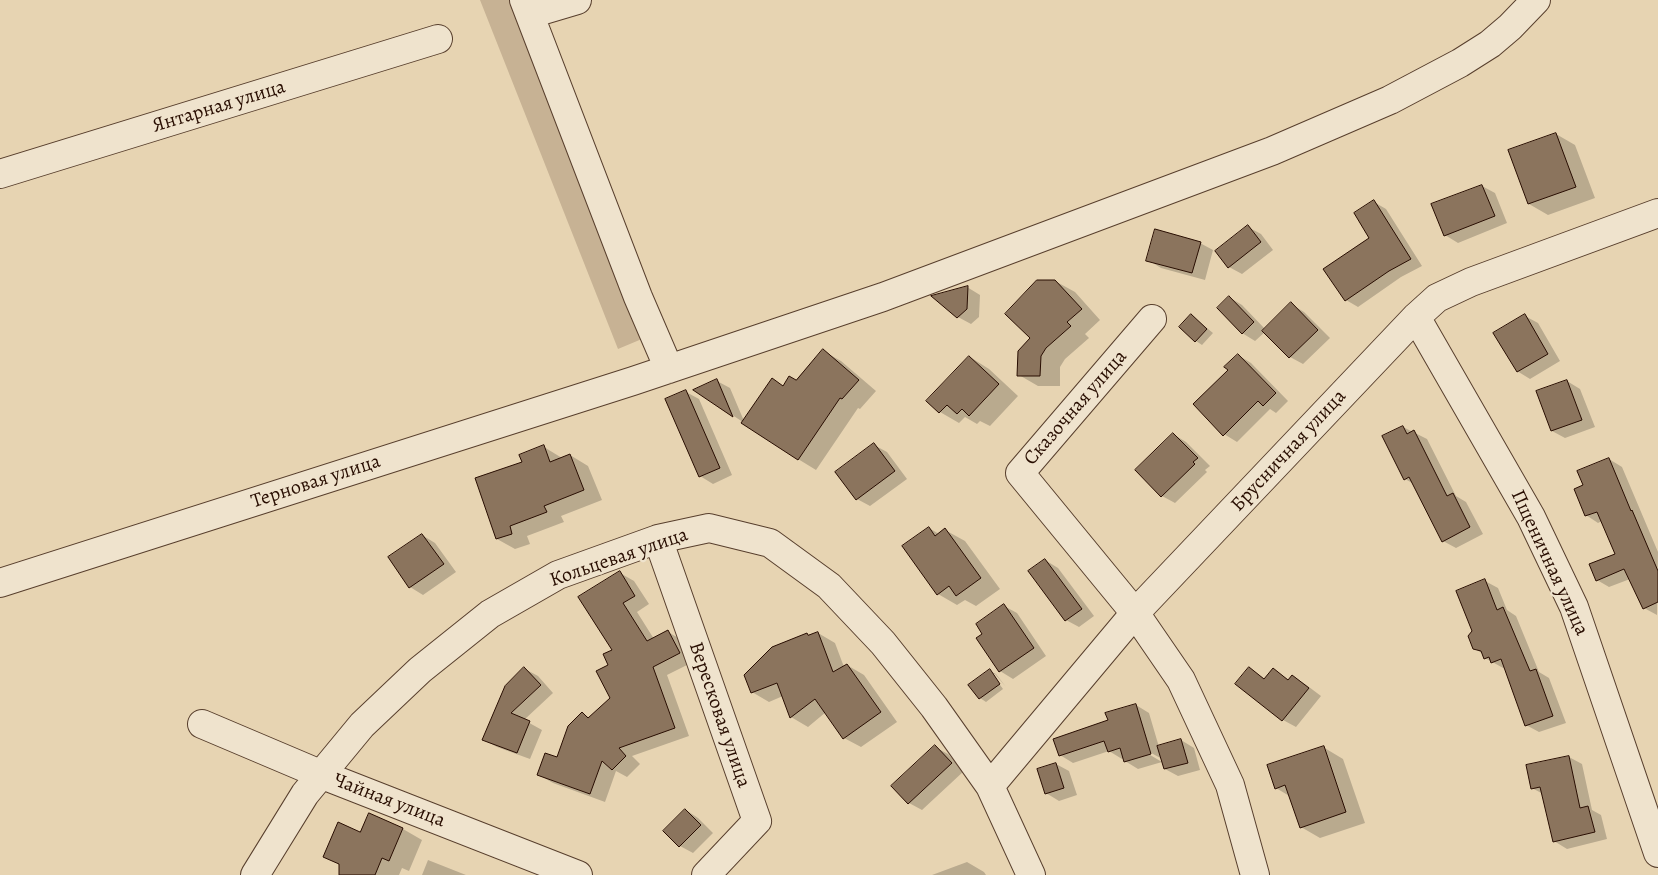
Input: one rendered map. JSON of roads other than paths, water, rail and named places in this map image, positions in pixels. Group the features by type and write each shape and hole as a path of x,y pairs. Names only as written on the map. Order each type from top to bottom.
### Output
{"street":[{"path":"577,0 527,7 638,297 669,369"},
{"name":"Терновая улица","path":"0,582 633,381 883,297 1272,152 1390,100 1460,63 1490,44 1510,27 1536,0"},
{"name":"Янтарная улица","path":"0,174 438,39"},
{"name":"Брусничная улица","path":"990,786 1136,613 1416,317 1437,298 1471,282 1658,213"},
{"name":"Пщеничная улица","path":"1416,317 1531,517 1574,608 1658,853"},
{"name":"Сказочная улица","path":"1136,613 1020,473 1152,319"},
{"name":"Кольцевая улица","path":"254,875 305,794 362,725 420,670 490,614 558,576 658,540 709,528 770,543 829,586 883,643 934,707 990,786 1031,875"},
{"name":"Вересковая улица","path":"658,540 756,821 706,875"},
{"path":"1136,613 1181,680 1230,785 1255,875"},
{"name":"Чайная улица","path":"202,724 320,774 578,875"}]}
